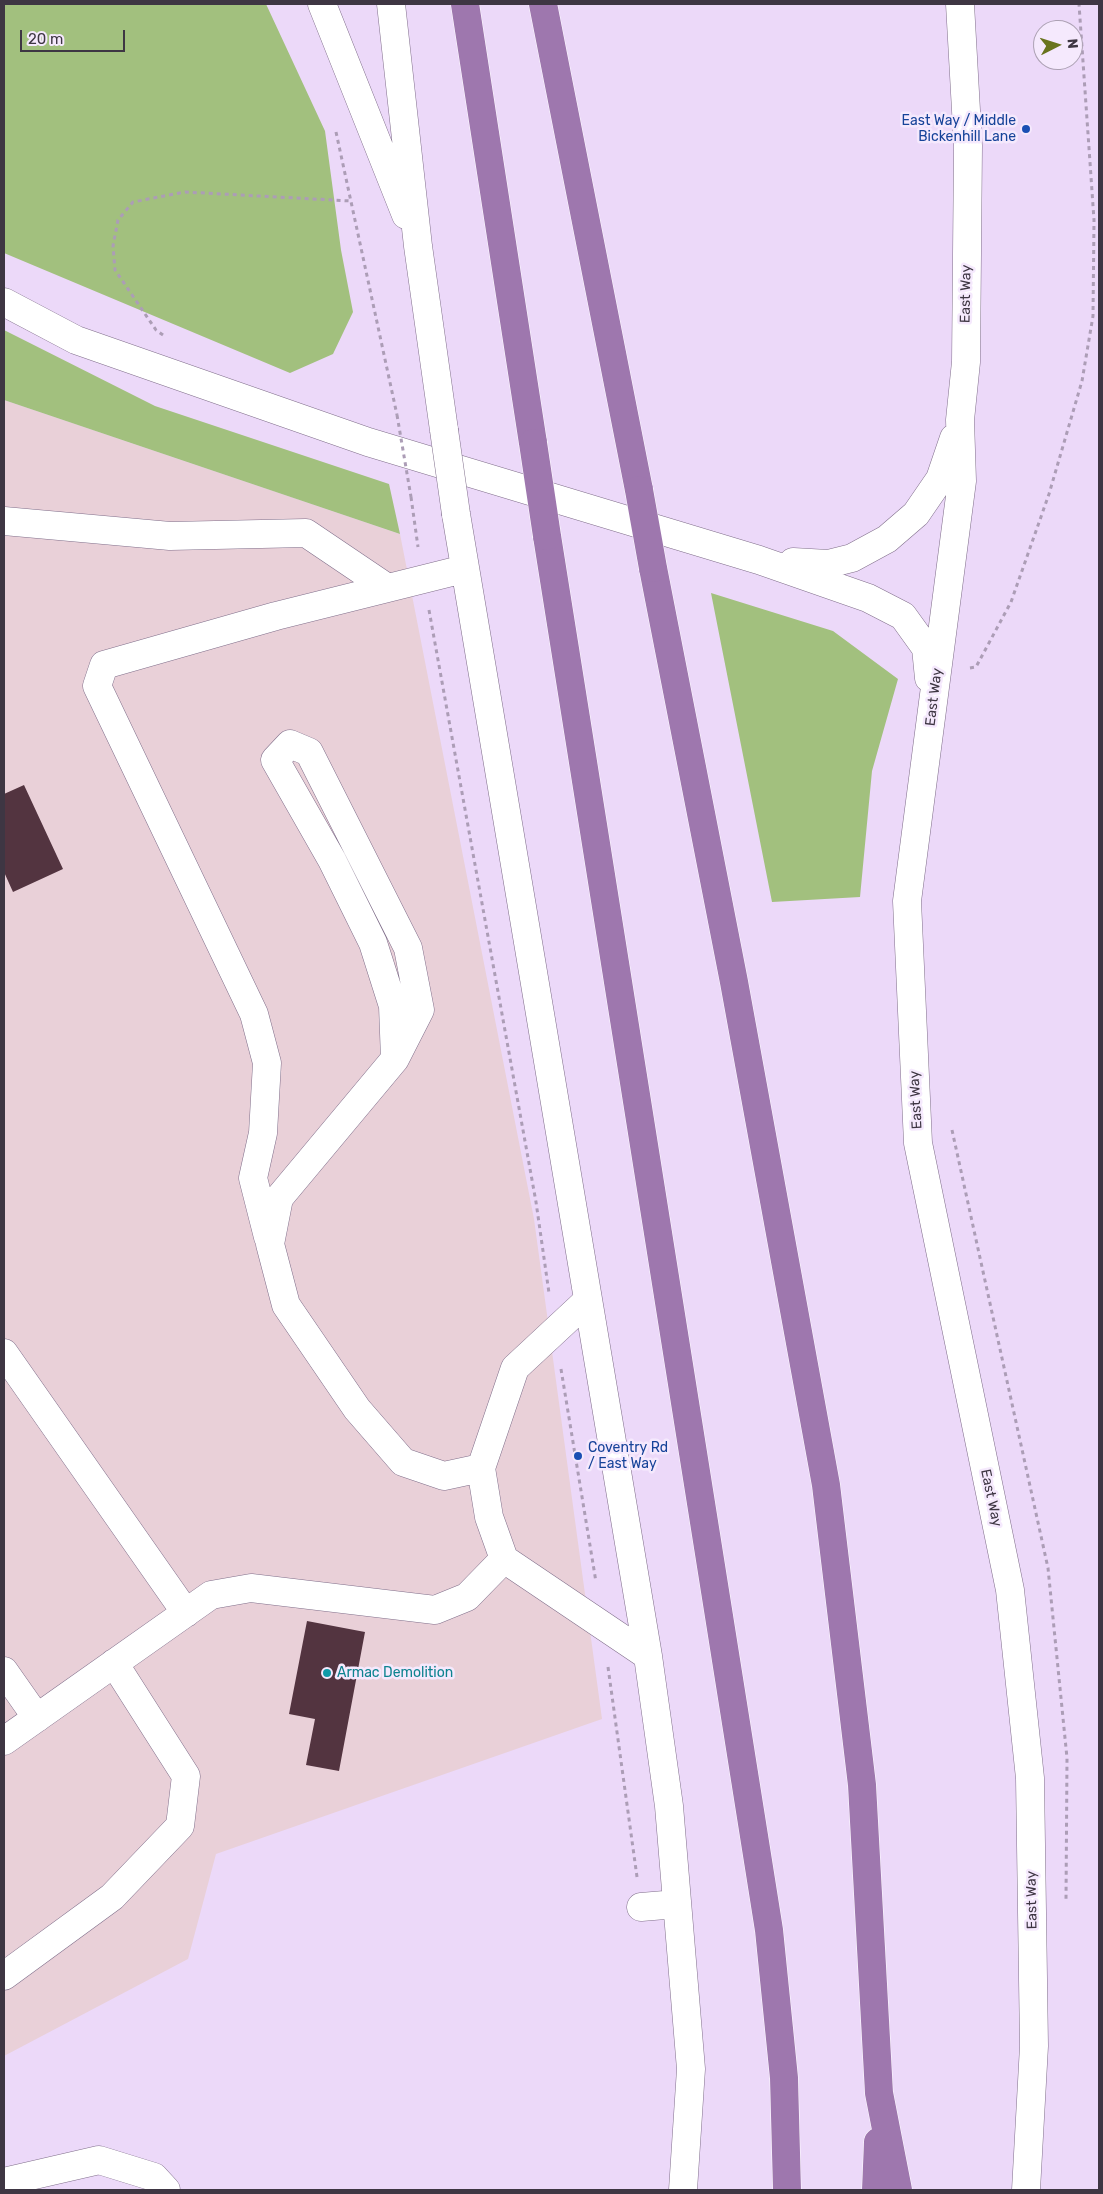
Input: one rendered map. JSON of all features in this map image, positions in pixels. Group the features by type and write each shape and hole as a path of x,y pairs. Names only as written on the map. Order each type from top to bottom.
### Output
{"highway":[{"path":"464,4 769,1930 784,2078 787,2190"},
{"path":"544,4 736,992 826,1485 862,1785 879,2093 876,2190"},
{"path":"879,2093 898,2190"}],"street":[{"path":"322,4 418,246"},
{"path":"391,4 418,246 464,569 648,1656 669,1806 691,2069 683,2190"},
{"name":"East Way","path":"960,4 968,146 966,362 960,420 962,481 907,902 918,1143 1010,1590 1030,1778 1034,2046 1026,2190"},
{"path":"4,302 76,340 368,442 759,560 868,598 903,616 926,648 932,706"},
{"path":"759,560 828,564 852,558 887,539 916,514 940,479 960,420"},
{"path":"4,521 170,536 306,533 386,587"},
{"path":"464,569 258,620 104,665 97,686 254,1014 267,1063 263,1133 253,1178 286,1305 357,1410 403,1462 444,1476 481,1468"},
{"path":"270,1244 279,1198 395,1058 420,1010 408,948 309,752 290,744 275,760 332,860 373,943 393,1006 395,1058"},
{"path":"587,1301 515,1368 481,1468 489,1517 504,1559 648,1656"},
{"path":"4,1353 186,1613"},
{"path":"4,1741 212,1595 251,1588 434,1610 467,1597 504,1559"},
{"path":"4,1976 112,1897 180,1826 186,1776 114,1664"},
{"path":"4,1671 37,1718"},
{"path":"641,1907 677,1904"},
{"path":"4,2182 99,2160 154,2177 166,2190"}],"path":[{"path":"968,668 976,667 1010,602 1049,494 1082,381 1093,316 1094,220 1079,4"},
{"path":"335,129 397,415 423,578 536,1202 602,1625 641,1907"},
{"path":"951,1123 1048,1568 1067,1758"}],"shaded area":[{"path":"4,400 400,534 534,1219 602,1719 216,1854 188,1959 4,2056"}],"green space":[{"path":"4,4 266,4 325,131 341,250 353,312 333,354 290,373 4,253"},
{"path":"4,330 155,406 389,484 400,534 4,400"},
{"path":"711,593 833,631 898,679 872,771 860,897 772,902"}],"building":[{"path":"24,785 63,869 13,892 4,872 4,794"},
{"name":"Armac Demolition","path":"307,1621 365,1632 339,1771 306,1765 315,1719 289,1714"}],"place":[{"name":"East Way / Middle Bickenhill Lane","path":"1026,129"},
{"name":"Coventry Rd / East Way","path":"578,1456"},
{"name":"Armac Demolition","path":"327,1673"}]}
